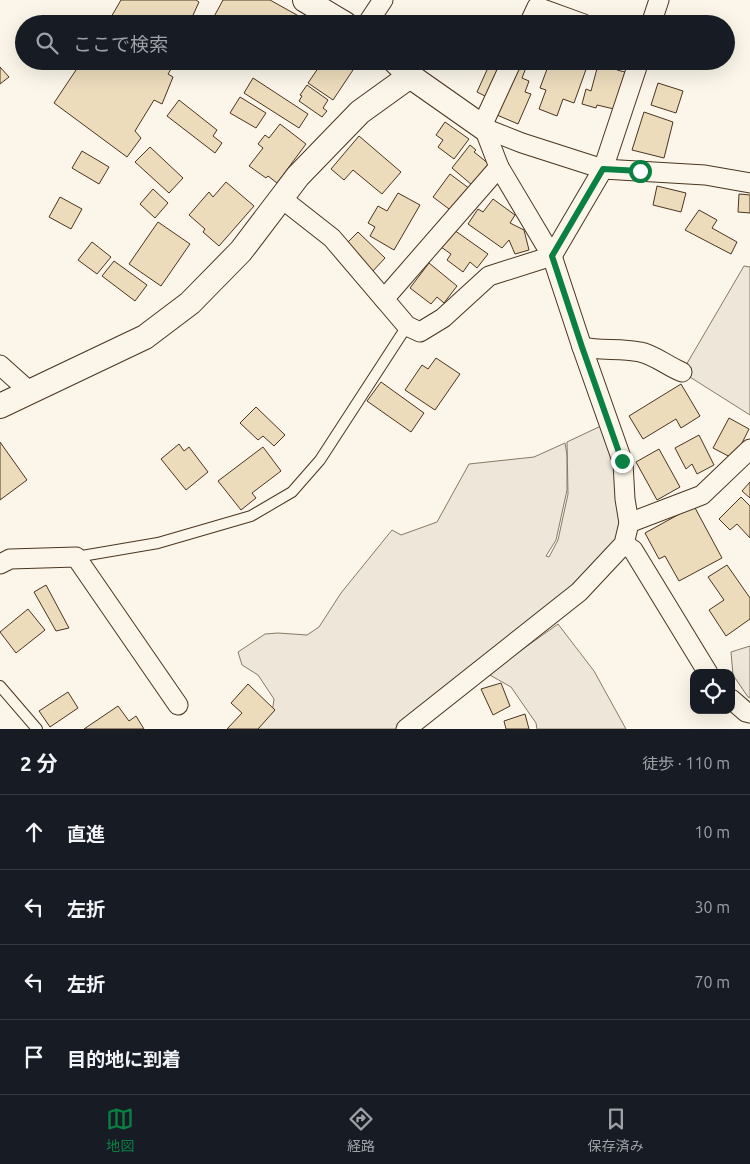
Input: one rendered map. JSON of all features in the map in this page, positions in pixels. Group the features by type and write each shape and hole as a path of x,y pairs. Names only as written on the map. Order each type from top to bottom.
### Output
{"street":[{"path":"305,0 330,15"},
{"path":"373,15 382,0"},
{"path":"654,15 659,0"},
{"path":"533,15 537,7 559,15"},
{"path":"0,406 145,337 190,303 241,251 298,176 401,70"},
{"path":"403,70 483,127 522,143 603,169 705,175 750,183"},
{"path":"406,729 579,592 624,544 629,523 625,499 623,463 552,256 500,167 483,127 508,70"},
{"path":"281,198 332,238 407,326 420,332 443,318 489,276 552,256 603,169 635,70"},
{"path":"384,299 500,167"},
{"path":"582,347 594,350 614,349 642,352 682,372"},
{"path":"0,365 29,391"},
{"path":"629,523 702,495 750,449"},
{"path":"624,544 633,550 706,669"},
{"path":"0,564 10,559 76,556 178,705"},
{"path":"735,702 750,713"}],"lane":[{"path":"76,556 158,543 250,516 292,492 320,460 407,326"},
{"path":"0,686 38,729"}],"shaded area":[{"path":"744,266 750,267 750,415 682,372"},
{"path":"603,425 622,461 620,542 523,636 406,729 255,729 272,713 274,699 258,675 242,665 238,652 265,634 307,635 319,627 341,593 392,530 401,535 437,522 469,464 534,457 565,443 567,490 556,540 546,556 549,557 558,540 568,494 567,442"},
{"path":"558,624 594,671 626,729 537,729 536,723 511,687 488,674"},
{"path":"750,646 750,698 735,678 731,652"}],"building":[{"path":"121,0 196,0 199,2 193,15 112,15"},
{"path":"223,0 270,0 297,15 215,15"},
{"path":"0,67 9,77 0,84"},
{"path":"76,70 170,70 168,74 173,77 162,104 154,100 135,131 141,138 127,157 54,103"},
{"path":"317,70 353,70 333,100 308,83"},
{"path":"487,70 502,70 489,98 477,92"},
{"path":"516,70 525,70 522,78 529,81 525,92 531,94 518,124 497,115"},
{"path":"547,70 586,70 574,103 563,99 557,116 539,109 546,90 540,88"},
{"path":"597,70 625,72 614,109 597,105 596,108 582,104 586,89 591,91"},
{"path":"253,78 308,114 299,128 244,93"},
{"path":"658,83 683,91 676,113 651,105"},
{"path":"307,85 328,100 323,108 327,111 322,117 299,101 302,96 300,95"},
{"path":"240,97 266,113 256,128 230,113"},
{"path":"179,100 217,130 213,136 222,143 215,153 167,116"},
{"path":"644,112 673,122 664,158 632,150"},
{"path":"445,122 469,139 454,159 438,147 443,140 436,135"},
{"path":"280,124 306,144 277,183 249,166 263,148 258,144 265,135 269,138"},
{"path":"359,136 401,172 382,194 353,170 344,180 331,169"},
{"path":"470,145 476,150 474,152 489,164 472,185 452,168"},
{"path":"150,147 183,178 169,193 135,162"},
{"path":"82,151 109,167 99,184 72,168"},
{"path":"450,174 470,189 453,212 433,197"},
{"path":"226,182 254,206 219,246 203,232 205,229 189,215 209,192 213,197"},
{"path":"657,186 686,193 681,212 653,205"},
{"path":"153,189 168,203 155,218 140,204"},
{"path":"398,193 420,205 394,250 370,236 375,227 368,223 378,206 387,211"},
{"path":"739,194 750,195 750,213 738,212"},
{"path":"60,197 82,209 71,229 49,217"},
{"path":"493,199 515,215 510,223 524,230 529,250 515,254 509,240 502,248 468,224 478,209 483,212"},
{"path":"699,210 717,220 712,228 737,242 731,254 685,230"},
{"path":"158,222 190,244 161,286 129,264"},
{"path":"454,230 488,254 477,268 470,262 463,272 447,260 451,254 441,247"},
{"path":"358,232 385,258 372,272 345,245"},
{"path":"92,242 111,257 97,274 78,260"},
{"path":"114,261 147,285 135,301 102,276"},
{"path":"429,263 457,286 444,303 437,297 431,304 410,288"},
{"path":"436,358 460,374 435,410 405,390 422,365 428,369"},
{"path":"381,382 424,413 411,432 367,401"},
{"path":"681,384 700,416 681,428 676,419 643,439 629,416"},
{"path":"256,407 285,435 274,446 263,436 258,440 240,423"},
{"path":"729,418 749,429 734,459 713,448"},
{"path":"699,435 714,465 697,474 692,464 686,469 675,448"},
{"path":"0,442 27,480 0,500"},
{"path":"179,444 184,451 189,447 208,472 186,490 161,459"},
{"path":"263,447 281,471 252,493 256,498 241,510 218,481"},
{"path":"659,449 680,487 657,500 636,462"},
{"path":"750,482 750,498 742,491"},
{"path":"741,497 750,506 750,538 737,524 730,530 719,519"},
{"path":"694,506 722,558 679,581 665,556 659,559 645,533"},
{"path":"727,565 750,598 750,619 726,636 709,610 724,600 708,577"},
{"path":"46,585 69,628 56,631 34,592"},
{"path":"28,609 45,630 16,653 0,632"},
{"path":"501,683 510,706 493,715 481,689"},
{"path":"248,684 275,710 258,729 227,729 242,713 231,703"},
{"path":"68,692 78,708 50,727 39,711"},
{"path":"118,706 129,721 136,716 144,729 84,729"},
{"path":"525,714 529,729 506,729 504,721"}],"route":[{"path":"622,461 552,256 603,169 640,171"}]}
